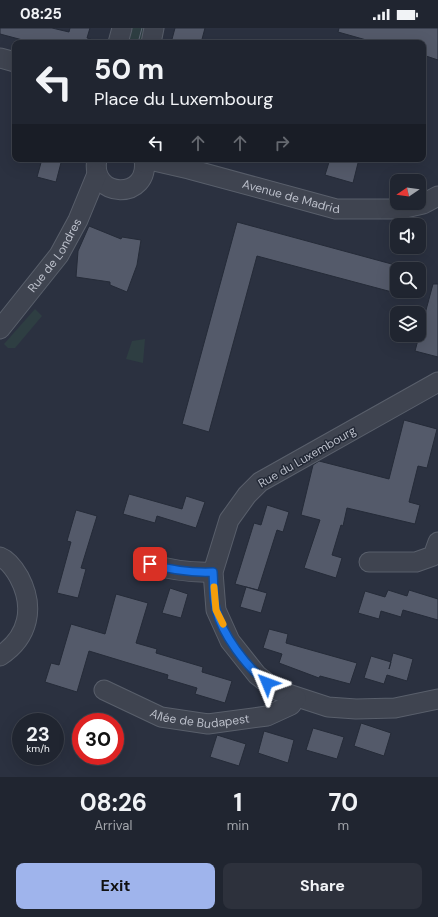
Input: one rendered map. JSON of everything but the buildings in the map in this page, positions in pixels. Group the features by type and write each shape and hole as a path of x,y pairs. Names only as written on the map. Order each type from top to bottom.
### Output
{"street":[{"path":"119,40 122,28"},
{"path":"152,40 154,28"},
{"path":"0,58 12,61"},
{"path":"97,166 101,181 111,189 119,190 130,188 137,184 144,174 144,162"},
{"name":"Avenue de Madrid","path":"158,162 336,209 401,208 423,204 438,196"},
{"name":"Rue de Londres","path":"0,329 59,255 78,220 97,166"},
{"name":"Rue du Luxembourg","path":"438,382 260,482 247,495 229,520 213,572 216,610 230,641 257,675 276,690 296,698 328,707 356,709 395,708 438,699"},
{"path":"370,562 416,562 433,556 438,542"},
{"path":"0,557 15,572 23,586 27,597 29,613 19,638 10,649 0,656"},
{"path":"150,564 174,571 198,573 213,572"},
{"name":"Allée de Budapest","path":"104,690 161,717 208,724 267,716 291,705 296,698"}],"shaded area":[{"path":"132,28 145,28 143,40 130,40"},
{"path":"35,309 42,316 15,348 8,348 4,344"},
{"path":"145,339 143,363 126,359 132,341"}],"tram line":[{"path":"139,40 142,28"}],"slow traffic":[{"path":"214,587 216,610 223,624"}],"route":[{"path":"150,564 174,571 198,573 213,572 216,610 230,641 257,675 267,683"}]}
